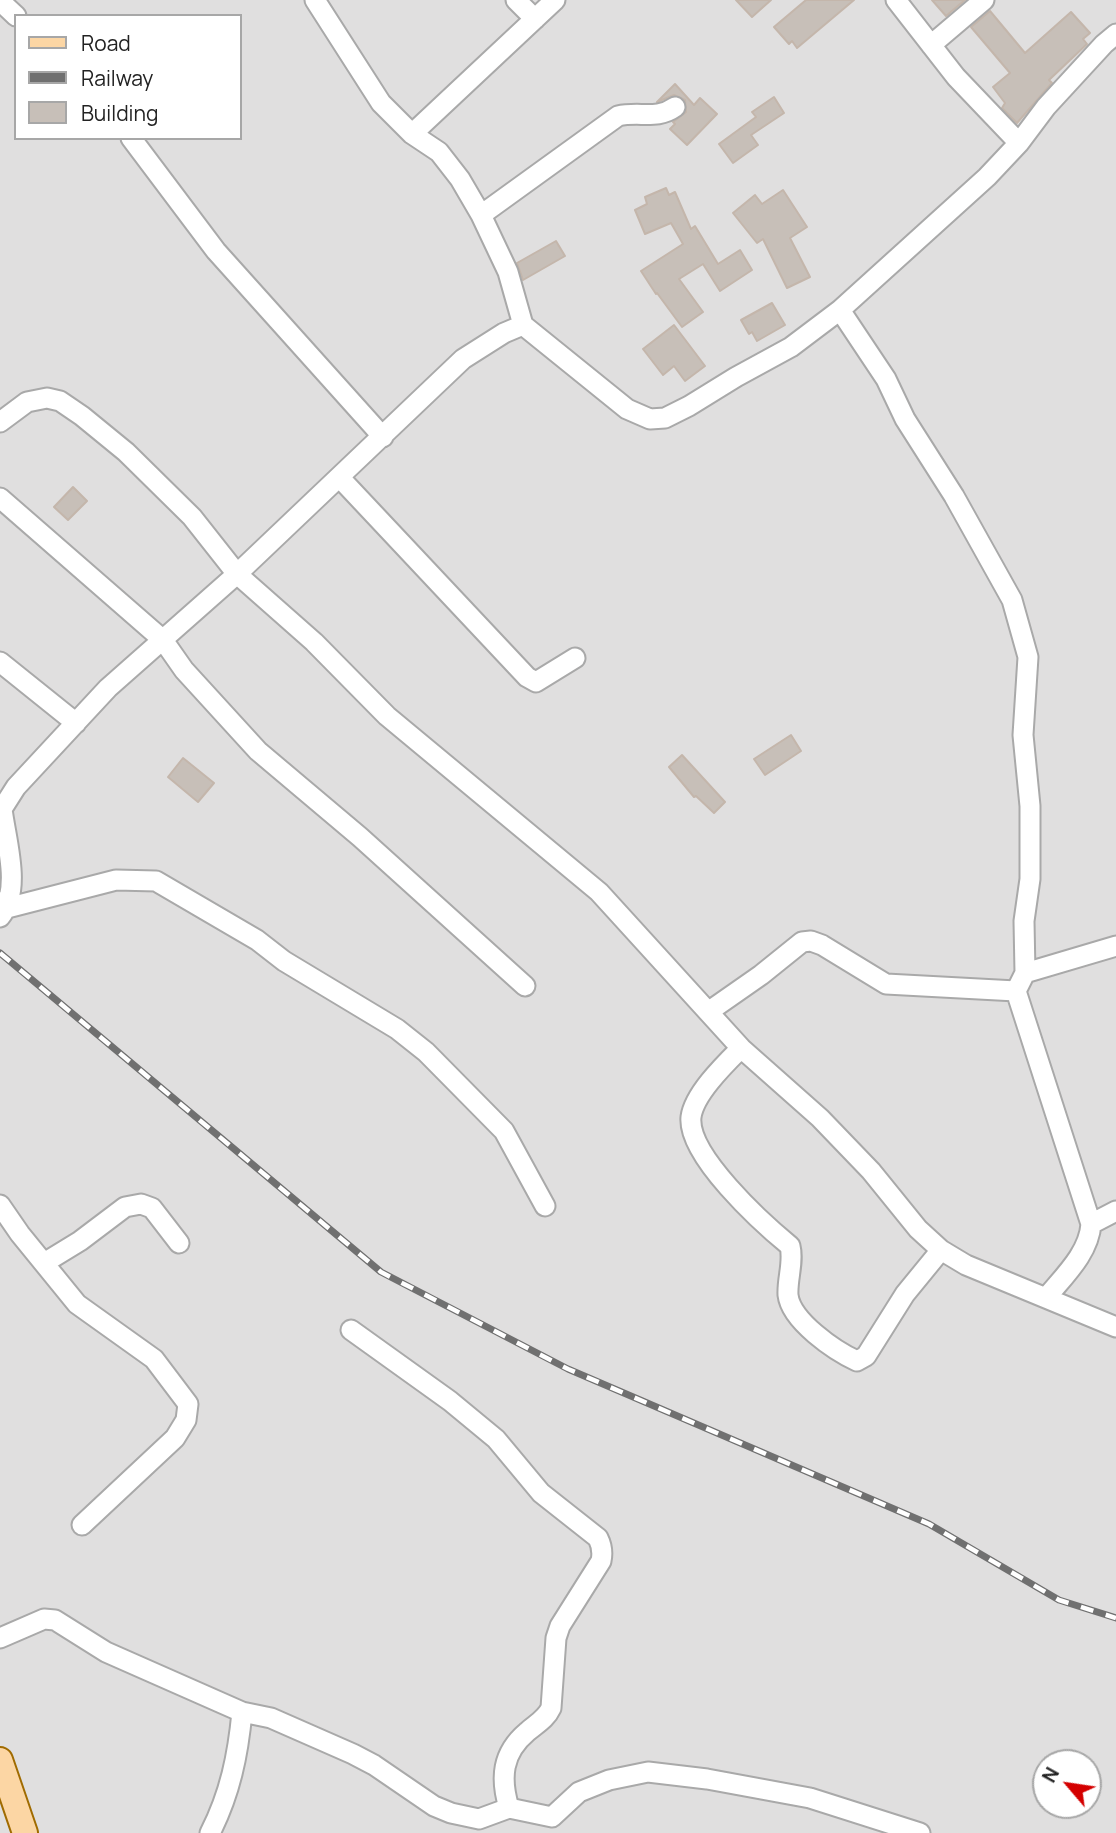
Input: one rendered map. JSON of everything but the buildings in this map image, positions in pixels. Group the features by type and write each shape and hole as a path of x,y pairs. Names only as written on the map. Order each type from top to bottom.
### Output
{"main road":[{"path":"0,1760 25,1833"}],"street":[{"path":"315,0 381,103 412,134 439,152 460,179 481,215 508,272 523,325 626,409 650,419 665,418 792,347 840,310 986,177 1018,143 1046,107 1116,34"},
{"path":"516,0 534,19"},
{"path":"412,134 555,0"},
{"path":"896,0 956,78 1018,143"},
{"path":"931,45 984,0"},
{"path":"0,1 14,14"},
{"path":"481,215 618,116 633,112 655,116 676,107"},
{"path":"133,140 216,251 383,437"},
{"path":"840,310 886,379 905,419 954,496 1012,600 1028,657 1023,735 1030,806 1030,879 1024,921 1025,973 1016,991 1091,1224 1090,1237 1075,1263 1046,1298"},
{"path":"2,909 12,886 2,809 16,787 108,688 237,574 463,359 504,333 523,325"},
{"path":"0,422 27,402 47,398 60,401 126,452 183,507 237,574 314,642 387,716 599,892 741,1048 820,1118 871,1171 918,1229 941,1250 966,1265 1116,1327"},
{"path":"340,478 527,677 536,682 575,658"},
{"path":"0,498 163,640 184,670 258,751 360,837 525,986"},
{"path":"0,662 76,723"},
{"path":"2,909 116,880 156,881 257,940 284,961 397,1029 426,1052 503,1131 545,1206"},
{"path":"708,1012 802,942 811,941 822,944 886,984 1016,991"},
{"path":"1025,973 1116,946"},
{"path":"741,1048 700,1096 691,1116 693,1130 706,1160 728,1187 790,1246 788,1296 792,1309 802,1322 845,1356 857,1361 866,1356 905,1294 941,1250"},
{"path":"44,1263 80,1241 125,1207 141,1204 152,1208 178,1243"},
{"path":"0,1205 77,1304 154,1359 188,1404 186,1420 175,1438 82,1525"},
{"path":"1091,1224 1116,1211"},
{"path":"351,1330 450,1401 496,1439 541,1493 598,1538 601,1545 601,1561 570,1608 556,1638 552,1697 547,1717 515,1742 505,1765 503,1788 509,1808"},
{"path":"0,1638 44,1619 55,1620 106,1653 243,1712 271,1718 353,1754 434,1806 479,1819 509,1808 552,1817 579,1792 609,1780 648,1772 706,1779 810,1798 920,1833"},
{"path":"210,1833 229,1788 238,1753 243,1712"}],"shaded area":[{"path":"0,0 1116,0 1116,1833 0,1833"}],"railway":[{"path":"0,953 381,1272 568,1369 929,1524 1059,1600 1116,1618"}]}
